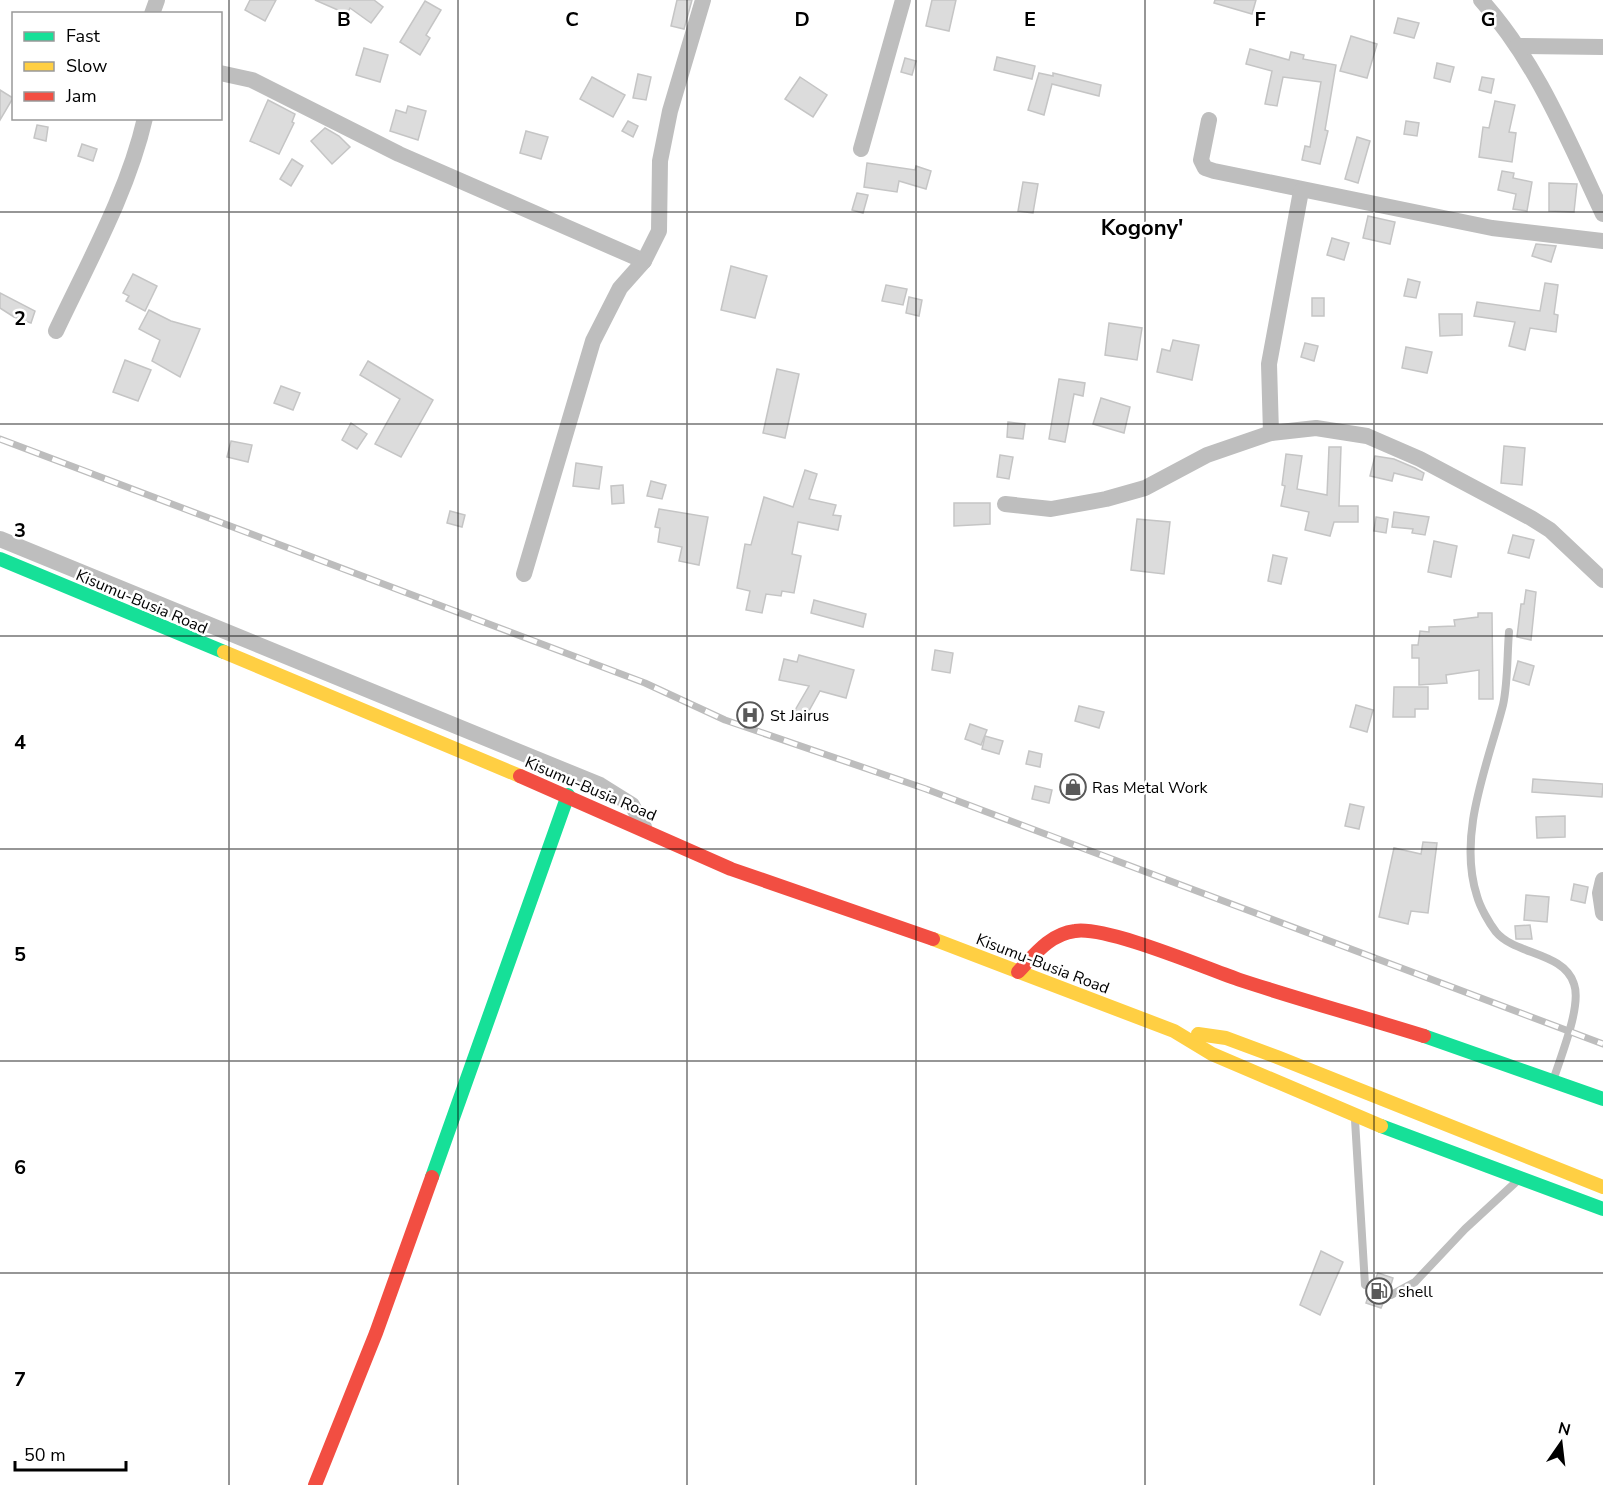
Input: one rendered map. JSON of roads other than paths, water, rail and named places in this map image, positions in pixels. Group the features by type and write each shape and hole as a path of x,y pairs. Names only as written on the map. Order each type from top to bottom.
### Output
{"main road":[{"name":"Kisumu-Busia Road","path":"0,559 568,795 731,869 914,932 1174,1031"},
{"path":"315,1485 376,1333 568,795"},
{"path":"1018,972 1044,945 1061,933 1079,930 1104,933 1243,981 1431,1038 1603,1099"},
{"path":"1174,1031 1212,1054 1355,1116 1603,1209"},
{"path":"1174,1031 1226,1038 1603,1187"}],"street":[{"path":"524,574 593,341 620,288 644,261 659,231 660,161 670,111 703,0"},
{"path":"861,149 903,0"},
{"path":"1481,0 1504,25 1533,70 1603,214"},
{"path":"1517,46 1603,47"},
{"path":"222,73 252,80 399,154 644,261"},
{"path":"56,331 139,146 145,120"},
{"path":"1209,120 1201,160 1205,168 1301,191 1492,228 1603,241"},
{"path":"1271,433 1269,364 1301,191"},
{"path":"1005,504 1051,509 1106,499 1145,488 1207,455 1271,433 1316,428 1367,436 1420,459 1550,530 1603,580"},
{"path":"0,539 600,785 632,805 644,828"},
{"path":"1603,880 1599,893 1603,913"}],"lane":[{"path":"1509,632 1503,702 1481,778 1470,846 1477,896 1497,933 1548,959 1567,972 1575,984 1574,1011 1553,1081"},
{"path":"1355,1116 1365,1285 1377,1291 1391,1295 1415,1282 1465,1229 1518,1179"}],"railway":[{"path":"0,439 645,683 725,720 926,789 1603,1044"}],"place":[{"name":"St Jairus","path":"750,715"},
{"name":"Ras Metal Work","path":"1073,787"},
{"name":"shell","path":"1379,1291"}],"district":[{"name":"Kogony'","path":"1142,227"}]}
